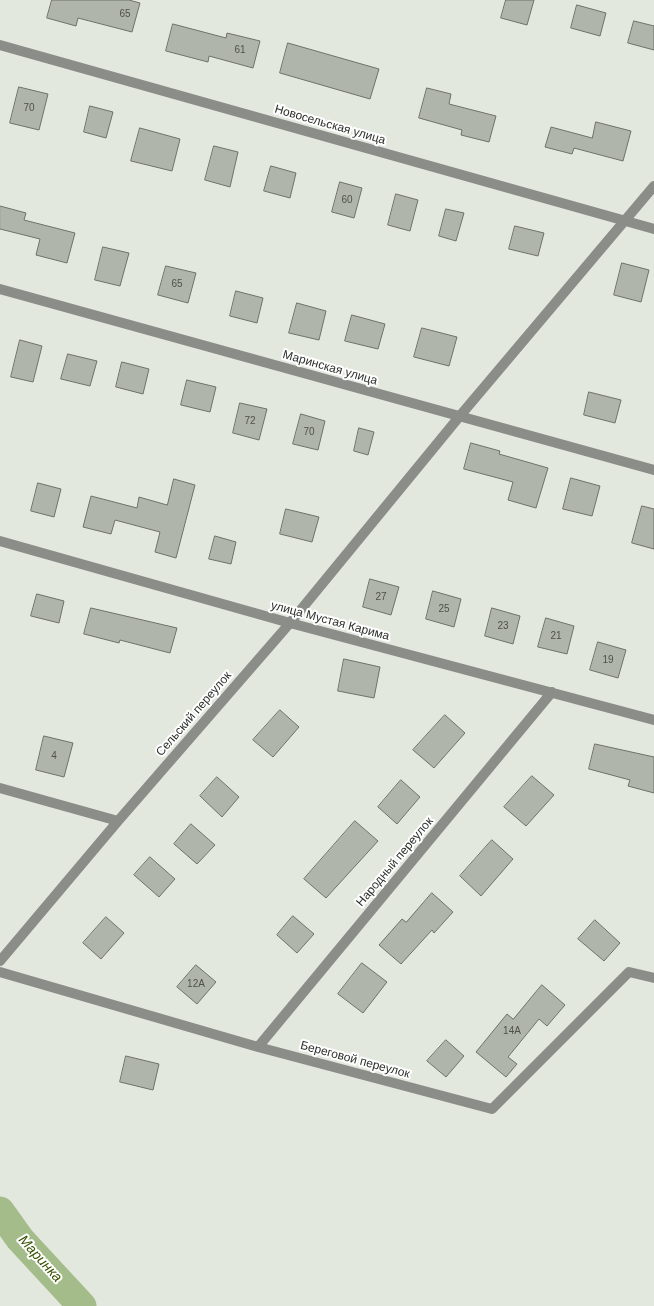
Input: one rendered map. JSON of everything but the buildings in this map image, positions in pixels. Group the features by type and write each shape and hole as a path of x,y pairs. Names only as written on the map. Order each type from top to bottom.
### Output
{"street":[{"name":"Новосельская улица","path":"0,45 654,229"},
{"name":"Сельский переулок","path":"0,961 118,820 290,623 459,417 654,186"},
{"name":"Маринская улица","path":"0,289 654,470"},
{"name":"улица Мустая Карима","path":"0,541 290,623 654,720"},
{"name":"Народный переулок","path":"258,1047 552,692"},
{"path":"0,788 118,820"},
{"name":"Береговой переулок","path":"0,972 258,1047 492,1109 629,972 654,978"}],"waterway":[{"name":"Маринка","path":"0,1211 20,1239 82,1306"}]}
